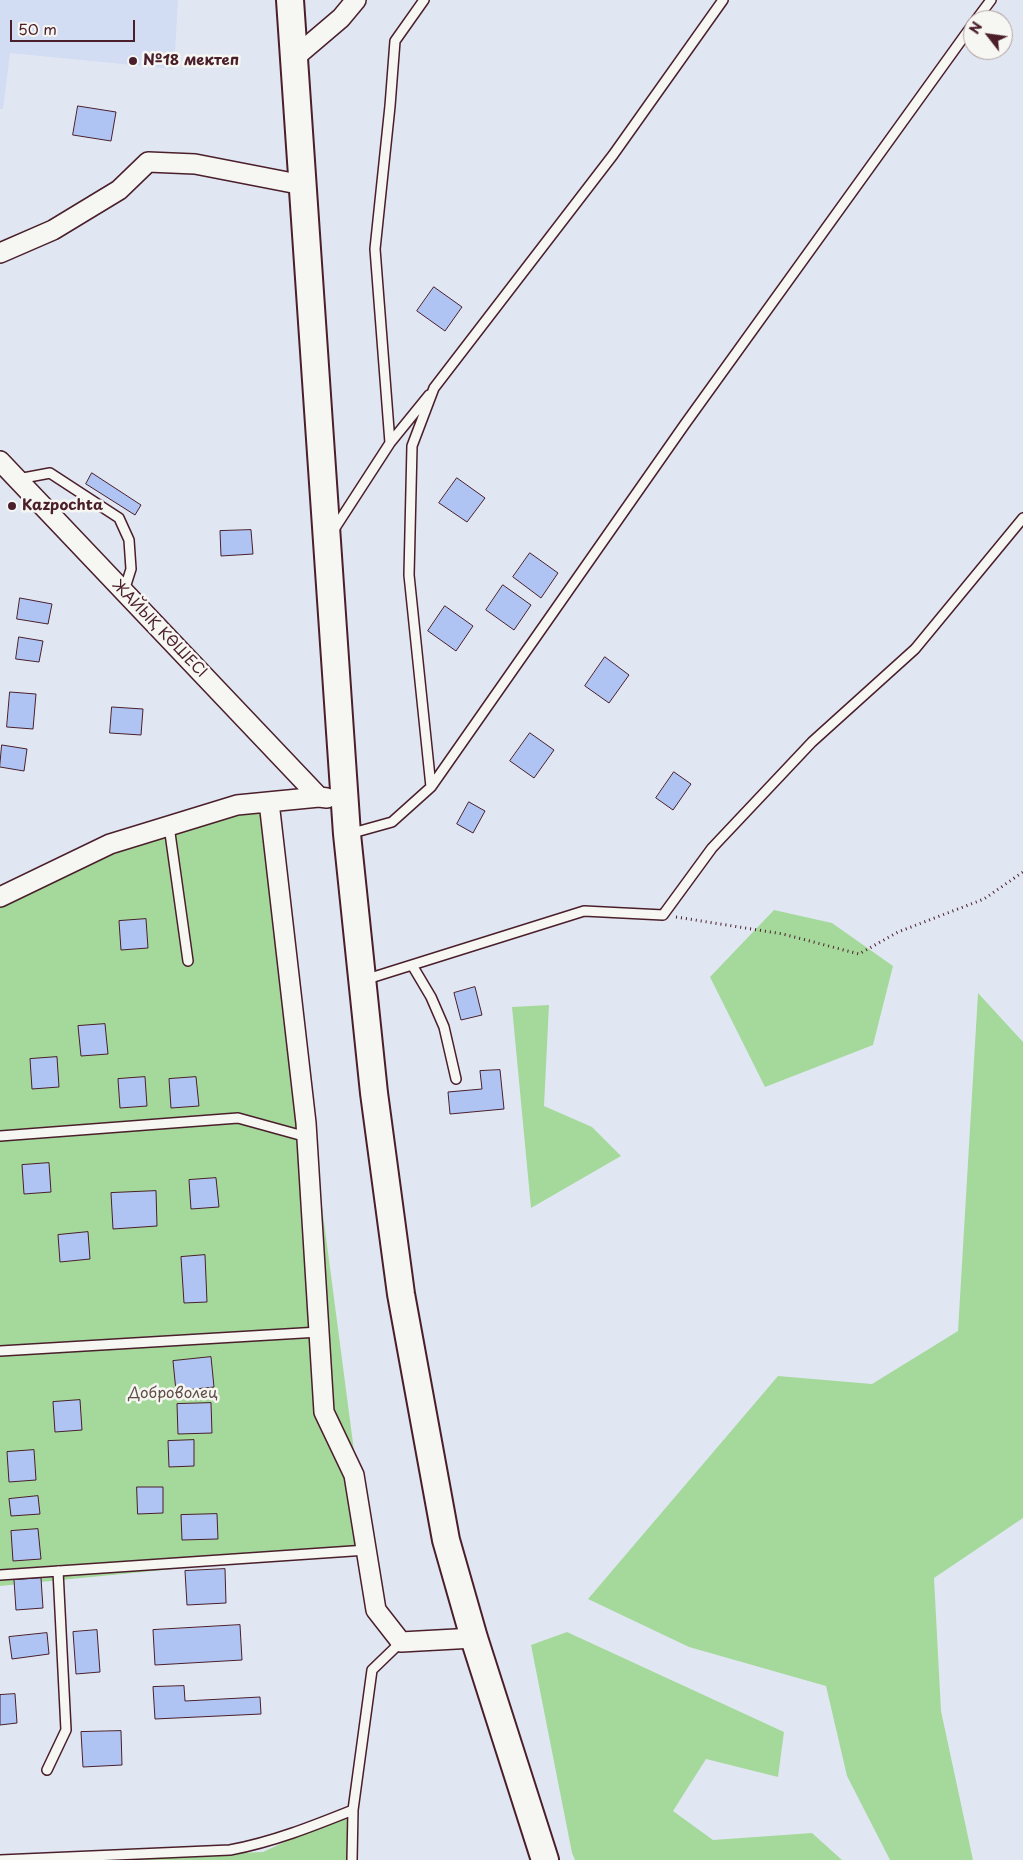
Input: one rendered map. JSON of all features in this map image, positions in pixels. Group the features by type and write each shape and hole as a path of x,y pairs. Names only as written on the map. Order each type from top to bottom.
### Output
{"main road":[{"path":"290,0 347,834 374,1093 401,1294 446,1540 474,1638 543,1854"}],"street":[{"path":"294,58 341,18 356,0"},
{"path":"0,253 53,230 119,190 148,162 194,164 303,185"},
{"name":"ЖАЙЫҚ КӨШЕСІ","path":"7,472 319,797"},
{"path":"0,897 110,844 237,805 319,797 345,802"},
{"path":"270,802 307,1137 324,1412 354,1475 376,1610 401,1642 474,1638"}],"lane":[{"path":"390,443 374,249 390,106 394,41 424,0"},
{"path":"327,539 390,443 613,155 723,0"},
{"path":"347,834 392,822 431,787 685,424 963,38"},
{"path":"431,787 409,575 412,446 434,388"},
{"path":"7,472 50,472 119,518 129,540 131,569 124,592"},
{"path":"363,980 584,911 663,914 712,848 812,742 915,649 1023,518"},
{"path":"1011,534 1023,529"},
{"path":"169,826 188,961"},
{"path":"412,965 431,997 444,1027 456,1078"},
{"path":"0,1136 238,1118 307,1137"},
{"path":"0,1351 319,1332"},
{"path":"0,1575 366,1550"},
{"path":"46,1770 66,1730 58,1571"},
{"path":"352,1860 353,1810 372,1670 401,1642"},
{"path":"0,1860 230,1850 253,1846 275,1839 353,1810"}],"path":[{"path":"663,914 783,934 859,954 898,932 984,899 1023,872"}],"shaded area":[{"name":"№18 мектеп","path":"0,0 178,0 174,69 10,53 3,109 0,109"}],"green space":[{"name":"Доброволец","path":"269,802 367,1550 0,1586 0,898 169,826"},
{"path":"774,910 832,923 893,966 873,1045 765,1087 710,977"},
{"path":"978,993 1023,1042 1023,1518 934,1578 941,1711 973,1860 890,1860 847,1776 826,1686 689,1647 588,1599 778,1376 872,1384 958,1331"},
{"path":"549,1005 544,1106 592,1127 621,1156 531,1208 512,1007"},
{"path":"567,1632 784,1732 778,1777 706,1759 673,1811 713,1840 812,1833 842,1860 575,1860 572,1853 531,1645"},
{"path":"353,1810 352,1860 66,1860 263,1852"}],"building":[{"path":"78,106 116,112 111,141 73,135"},
{"path":"434,287 462,307 445,331 417,311"},
{"path":"92,473 141,505 135,515 86,484"},
{"path":"457,478 485,498 467,522 439,503"},
{"path":"251,530 253,554 221,556 220,531"},
{"path":"530,553 558,573 541,598 513,577"},
{"path":"503,585 531,605 514,630 486,610"},
{"path":"20,598 52,604 48,624 17,619"},
{"path":"445,606 473,626 456,651 428,631"},
{"path":"19,637 43,641 39,662 16,659"},
{"path":"605,657 629,675 609,703 585,686"},
{"path":"10,692 36,694 33,729 7,727"},
{"path":"112,707 143,709 141,735 110,733"},
{"path":"530,733 554,750 534,778 510,761"},
{"path":"2,745 27,749 24,771 0,767"},
{"path":"674,772 691,784 673,810 656,798"},
{"path":"469,802 485,811 473,833 457,824"},
{"path":"146,919 148,948 121,950 119,921"},
{"path":"475,987 482,1015 461,1020 454,993"},
{"path":"105,1024 108,1054 81,1056 78,1026"},
{"path":"57,1057 59,1087 32,1089 30,1059"},
{"path":"500,1070 504,1109 450,1114 448,1092 482,1089 480,1071"},
{"path":"145,1077 147,1106 120,1108 118,1079"},
{"path":"196,1077 199,1106 171,1108 169,1079"},
{"path":"49,1163 51,1192 24,1194 22,1165"},
{"path":"216,1178 219,1207 191,1209 189,1180"},
{"path":"156,1191 157,1226 113,1229 111,1193"},
{"path":"88,1232 90,1259 60,1262 58,1235"},
{"path":"205,1255 207,1302 184,1303 181,1257"},
{"path":"211,1357 214,1387 176,1391 173,1361"},
{"path":"80,1400 82,1430 55,1432 53,1402"},
{"path":"211,1403 212,1433 178,1434 177,1404"},
{"path":"194,1440 194,1466 169,1467 168,1441"},
{"path":"34,1450 36,1480 9,1482 7,1452"},
{"path":"137,1487 163,1487 163,1513 138,1514"},
{"path":"38,1496 40,1514 11,1516 9,1499"},
{"path":"217,1514 218,1539 182,1540 181,1515"},
{"path":"38,1529 41,1559 13,1561 11,1531"},
{"path":"225,1569 226,1603 187,1605 185,1571"},
{"path":"41,1578 43,1608 16,1610 14,1580"},
{"path":"240,1625 242,1660 155,1665 153,1630"},
{"path":"97,1630 100,1672 76,1674 73,1632"},
{"path":"47,1633 49,1654 12,1659 9,1637"},
{"path":"184,1686 185,1701 260,1697 261,1714 155,1719 153,1687"},
{"path":"15,1694 17,1723 0,1725 0,1695"},
{"path":"121,1731 122,1765 83,1767 81,1732"}],"place":[{"name":"№18 мектеп","path":"133,61"},
{"name":"Kazpochta","path":"12,506"}]}
